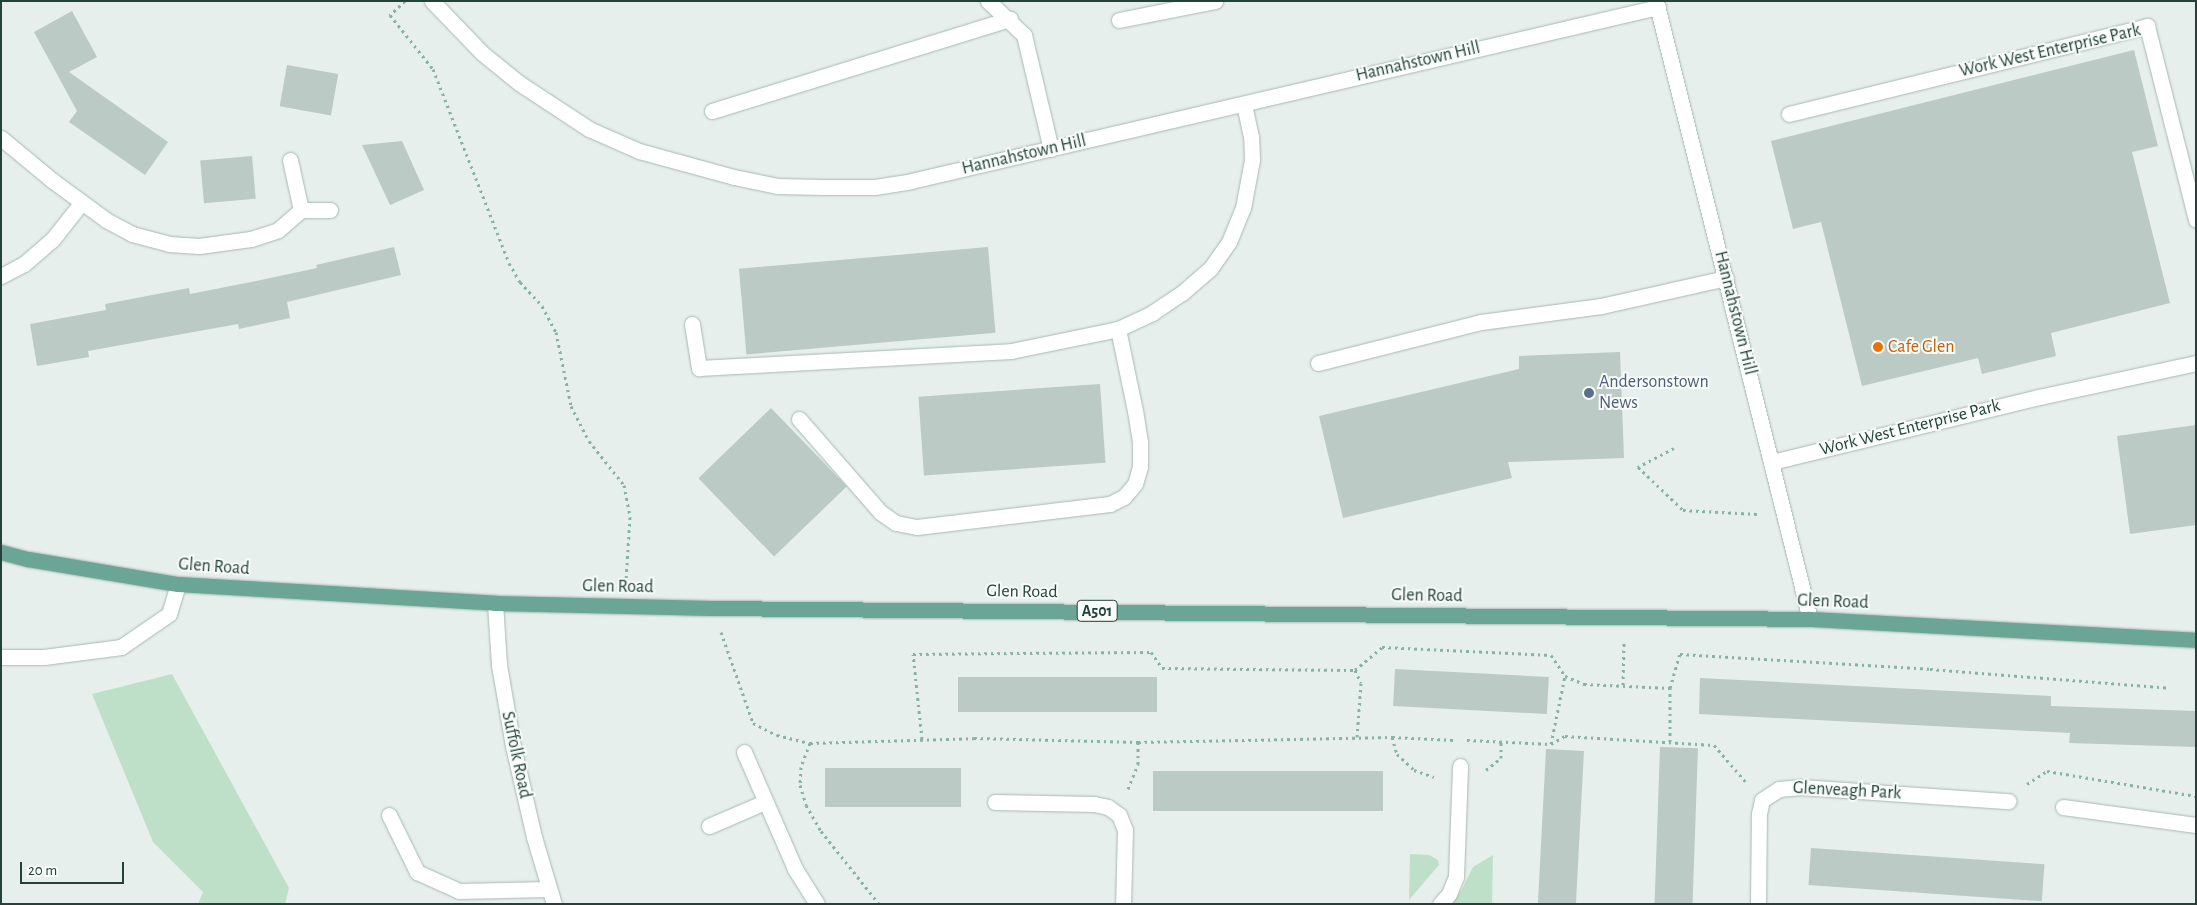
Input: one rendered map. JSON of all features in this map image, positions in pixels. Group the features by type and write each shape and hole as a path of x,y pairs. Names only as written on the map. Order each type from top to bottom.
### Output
{"main road":[{"name":"Glen Road","path":"1,552 28,559 178,584 495,602 711,608 1810,619 2196,640"}],"street":[{"name":"Hannahstown Hill","path":"432,1 482,53 550,106 589,129 639,151 734,177 778,186 875,186 911,181 1244,104 1657,4 1786,516 1810,619"},
{"path":"988,1 1010,19 1024,35 1051,149"},
{"path":"1119,20 1216,1"},
{"path":"712,111 1010,19"},
{"name":"Work West Enterprise Park","path":"1789,114 2147,26 2196,220"},
{"path":"692,324 699,368 1011,351 1118,328 1152,313 1182,293 1210,269 1229,242 1243,208 1252,160 1244,104"},
{"path":"1,138 82,202 132,234 169,244 199,246 250,239 278,230 301,210 330,210"},
{"path":"290,160 301,210"},
{"path":"1,276 24,264 52,240 82,202"},
{"path":"1318,364 1481,322 1601,306 1726,278"},
{"path":"799,420 880,512 896,523 918,527 1110,504 1124,497 1135,484 1140,467 1140,442 1118,328"},
{"name":"Work West Enterprise Park","path":"1772,462 2039,396 2196,362"},
{"path":"1,657 44,657 121,647 169,614 178,584"},
{"name":"Suffolk Road","path":"495,602 499,665 513,746 534,837 554,904"},
{"path":"744,752 795,870 817,904"},
{"path":"1440,904 1448,894 1456,877 1460,766"},
{"name":"Glenveagh Park","path":"1762,800 1779,789 1801,786 2008,801"},
{"path":"1758,904 1759,814 1762,800"},
{"path":"709,826 765,802"},
{"path":"996,802 1094,804 1108,807 1118,815 1125,830 1123,904"},
{"path":"2063,807 2196,825"},
{"path":"388,815 417,872 459,891 549,889"}],"path":[{"path":"405,1 390,15 433,69 509,263 520,282 542,306 556,332 571,406 589,441 624,485 630,517 624,606"},
{"path":"1674,448 1638,467 1683,510 1786,516"},
{"path":"711,608 728,649 753,723 744,752"},
{"path":"1623,686 1625,618"},
{"path":"922,739 913,654 1151,652 1162,668 1355,670 1382,647 1551,655 1565,676 1584,684 1670,688"},
{"path":"1670,742 1670,688 1680,654 1930,669 2169,688"},
{"path":"1355,670 1361,683 1357,737"},
{"path":"1551,744 1565,676"},
{"path":"753,723 777,735 810,743 974,738 1138,742 1392,737 1551,744 1565,736 1714,745 1762,800"},
{"path":"1392,737 1397,754 1414,770"},
{"path":"1138,742 1138,764"},
{"path":"1500,758 1501,742"},
{"path":"810,743 801,767 800,785 806,805 821,831 879,904"},
{"path":"2025,785 2048,771 2196,796"}],"green space":[{"path":"172,674 289,888 285,904 198,904 203,892 153,842 92,694"},
{"path":"1410,854 1429,855 1438,860 1439,865 1409,900"},
{"path":"1493,855 1492,904 1451,904 1461,891 1473,867"}],"building":[{"path":"72,11 97,57 69,72 168,142 145,175 69,122 77,111 34,32"},
{"path":"2134,50 2158,146 2132,152 2170,303 2051,333 2056,356 1982,374 1978,358 1862,386 1821,222 1793,229 1771,141"},
{"path":"287,65 338,74 331,115 280,106"},
{"path":"402,141 424,190 390,205 362,145"},
{"path":"252,156 256,199 204,203 200,161"},
{"path":"394,247 401,275 287,302 290,318 239,329 238,324 88,351 89,357 37,366 30,324 106,310 105,304 189,288 190,294 256,281 317,268 316,265"},
{"path":"988,247 995,333 746,354 739,269"},
{"path":"1620,352 1624,458 1508,462 1512,478 1343,518 1319,416 1519,369 1519,356"},
{"path":"1100,384 1106,463 924,476 918,397"},
{"path":"771,408 847,486 774,557 698,478"},
{"path":"2196,425 2196,525 2130,534 2117,436"},
{"path":"1395,669 1549,677 1547,714 1393,706"},
{"path":"958,677 1157,677 1157,712 958,712"},
{"path":"1700,678 2051,696 2051,706 2196,711 2196,747 2069,743 2070,733 1699,714"},
{"path":"1660,747 1698,748 1693,904 1655,904"},
{"path":"1546,749 1584,751 1576,904 1538,904"},
{"path":"825,768 961,768 961,807 825,807"},
{"path":"1153,771 1383,771 1383,811 1153,811"},
{"path":"1811,848 2044,864 2042,901 1808,885"}],"place":[{"name":"Cafe Glen","path":"1878,347"},
{"name":"Andersonstown News","path":"1589,393"}]}
